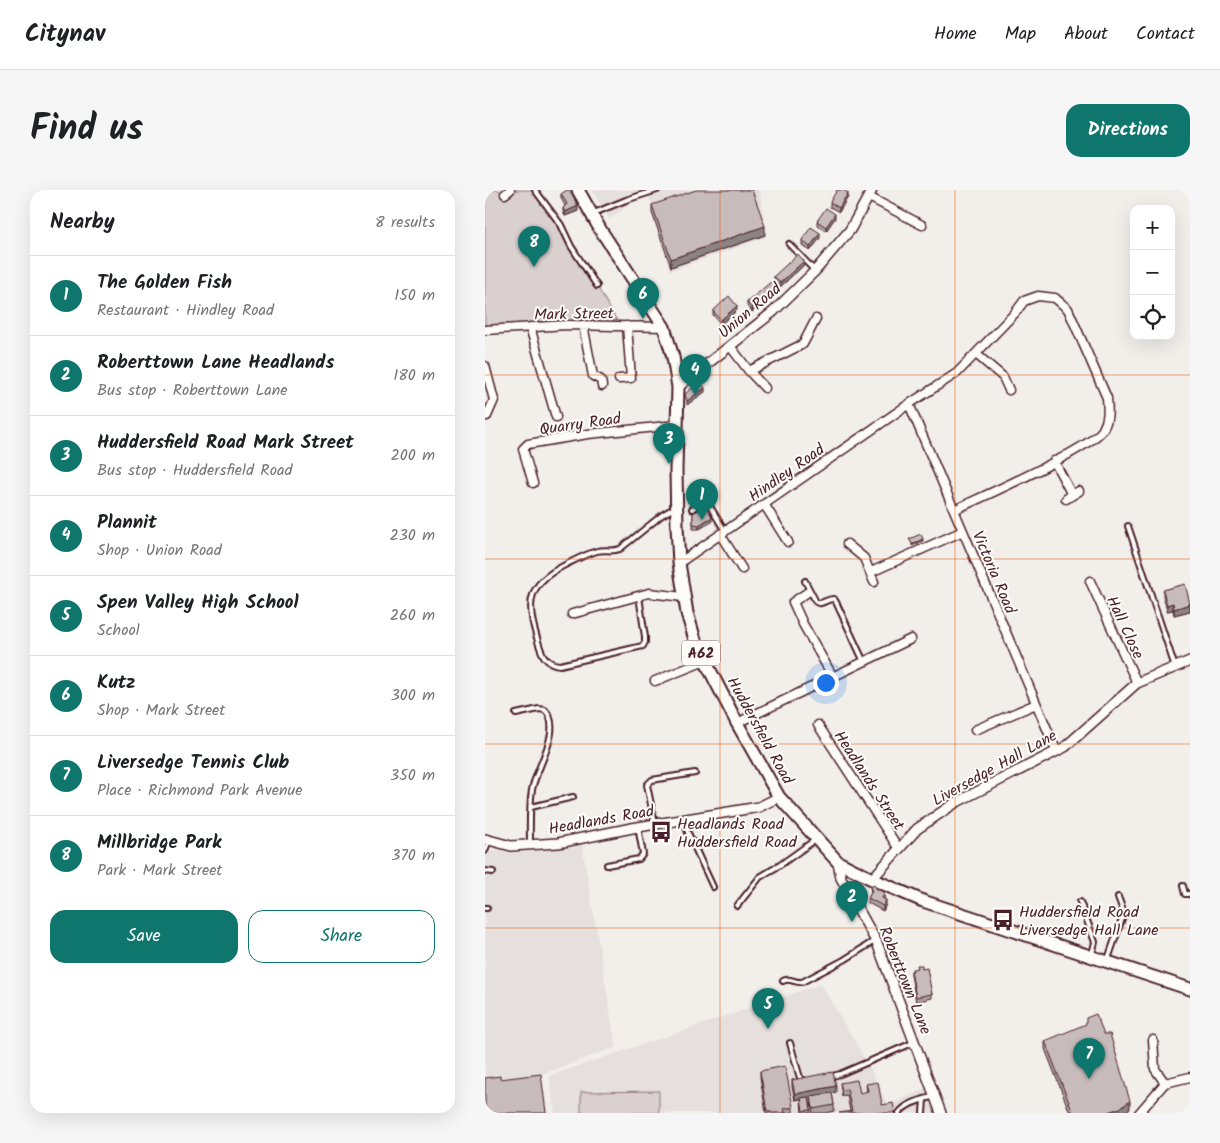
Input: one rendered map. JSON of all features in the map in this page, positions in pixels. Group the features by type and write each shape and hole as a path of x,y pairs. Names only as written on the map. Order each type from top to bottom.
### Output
{"main road":[{"name":"Huddersfield Road","path":"578,190 664,327 673,357 678,387 676,507 683,596 696,643 737,724 779,797 838,862 871,878 931,903 1190,988"}],"street":[{"path":"870,193 922,225"},
{"name":"Union Road","path":"678,387 773,312 815,271 850,230 870,193"},
{"name":"Hindley Road","path":"679,563 957,373 1015,314 1024,301 1038,296 1055,298 1067,309 1107,398 1109,414 1103,430 1085,444 1055,461 954,510"},
{"path":"749,371 803,344 816,319"},
{"path":"583,326 593,376 601,380 602,386"},
{"name":"Mark Street","path":"485,330 583,326 664,327"},
{"path":"619,379 631,378 627,326"},
{"path":"531,327 556,417"},
{"path":"730,346 765,388"},
{"path":"976,354 1003,377 1009,390"},
{"path":"485,366 494,400 487,416 485,416"},
{"name":"Victoria Road","path":"909,404 1056,750"},
{"name":"Quarry Road","path":"533,483 523,449 528,444 588,434 677,425"},
{"path":"1055,461 1072,495"},
{"path":"764,504 787,542"},
{"path":"871,572 963,531"},
{"path":"723,533 742,569"},
{"path":"847,544 864,558 874,582"},
{"name":"Hall Close","path":"1089,582 1137,684"},
{"path":"807,592 793,602 803,624 833,677"},
{"path":"572,614 649,594 683,596"},
{"path":"737,724 911,639"},
{"path":"655,681 705,661"},
{"name":"Liversedge Hall Lane","path":"871,878 917,829 955,803 1065,746 1137,684 1190,661"},
{"path":"975,730 1036,704"},
{"name":"Headlands Street","path":"818,726 899,849"},
{"name":"Headlands Road","path":"487,839 511,846 558,843 638,827 759,807 779,797"},
{"name":"Roberttown Lane","path":"838,862 841,878 876,940 941,1113"},
{"path":"1153,1040 1155,1069 1165,1083"},
{"path":"1139,1113 1165,1083 1190,1077"}],"lane":[{"path":"535,190 561,225 571,246 597,286"},
{"path":"591,213 657,190"},
{"path":"789,244 815,271"},
{"path":"692,509 706,500 723,533"},
{"path":"639,596 645,637 643,646 566,664 554,665 546,661 538,642 531,614 532,599 536,586 549,573 585,556 599,551 615,551 620,549 676,507"},
{"path":"1128,526 1175,667"},
{"path":"805,581 816,602 821,603 830,598 834,599 864,662"},
{"path":"516,714 539,709 545,710 549,715 551,724 549,741 532,788 530,845"},
{"path":"655,824 648,782 695,773"},
{"path":"531,807 573,796"},
{"path":"684,819 688,833 713,887"},
{"path":"607,865 642,857 638,827"},
{"path":"737,906 748,895 760,878 780,866 816,838"},
{"path":"485,852 487,839"},
{"path":"485,871 493,872"},
{"path":"1183,886 1185,894 1190,894"},
{"path":"1108,962 1124,913 1118,897"},
{"path":"1080,902 1095,942 1091,956"},
{"path":"783,980 788,979 797,983 807,980 876,940"},
{"path":"824,1077 840,1074 915,1042"},
{"path":"790,1043 800,1078 807,1080"},
{"path":"899,1113 903,1108 912,1103 935,1096"},
{"path":"923,1113 924,1099"}],"shaded area":[{"path":"485,190 499,190 503,194 512,190 533,190 558,227 568,247 597,286 619,324 485,327"},
{"path":"591,190 760,190 766,237 670,271 649,196 634,201 610,219"},
{"path":"582,845 616,1047 542,1074 548,1113 485,1113 485,849 517,853"},
{"path":"821,984 868,1064 888,1105 926,1088 935,1113 555,1113 549,1076"},
{"path":"659,1091 659,1113 581,1113 581,1092"}],"building":[{"path":"569,190 578,206 565,212 563,208 567,204 561,194"},
{"path":"696,190 752,190 765,226 671,259 652,205"},
{"path":"837,190 843,190 848,193 839,208 830,202"},
{"path":"826,208 835,214 826,227 817,221"},
{"path":"811,227 820,233 810,247 802,240"},
{"path":"798,254 804,261 780,283 774,276"},
{"path":"772,281 777,287 752,308 747,302"},
{"path":"729,296 737,306 721,320 713,311"},
{"path":"700,381 705,388 687,401 685,394"},
{"path":"706,506 712,517 699,525 693,524 693,513"},
{"path":"921,534 923,539 912,544 909,539"},
{"path":"1185,584 1190,604 1174,609 1173,603 1167,605 1163,590"},
{"path":"874,885 885,893 882,898 886,900 883,906 868,898 872,891 870,887"},
{"path":"917,965 922,965 922,969 927,968 932,994 916,997 911,971 918,968"},
{"path":"1096,1014 1104,1034 1110,1034 1130,1101 1120,1108 1105,1113 1073,1113 1045,1041 1086,1024 1086,1018"},
{"path":"785,1066 793,1107 784,1109 785,1113 771,1113 767,1111 760,1071"},
{"path":"833,1072 836,1086 795,1094 792,1080"},
{"path":"541,1074 546,1113 485,1113 485,1078 500,1076 500,1079"},
{"path":"857,1080 860,1093 868,1091 866,1084 878,1082 882,1105 893,1103 895,1113 839,1113 852,1111 847,1089 842,1090 840,1083"},
{"path":"832,1093 834,1105 813,1109 811,1096"},
{"path":"809,1097 811,1110 803,1111 801,1098"}],"place":[{"name":"Millbridge Park","path":"534,267"},
{"name":"Kutz","path":"643,319"},
{"name":"Plannit","path":"695,395"},
{"name":"Huddersfield Road Mark Street","path":"669,464"},
{"name":"The Golden Fish","path":"702,520"},
{"name":"Headlands Road Huddersfield Road","path":"661,832"},
{"name":"Huddersfield Road Liversedge Hall Lane","path":"1003,920"},
{"name":"Roberttown Lane Headlands","path":"852,922"},
{"name":"Spen Valley High School","path":"768,1029"},
{"name":"Liversedge Tennis Club","path":"1089,1079"}]}
